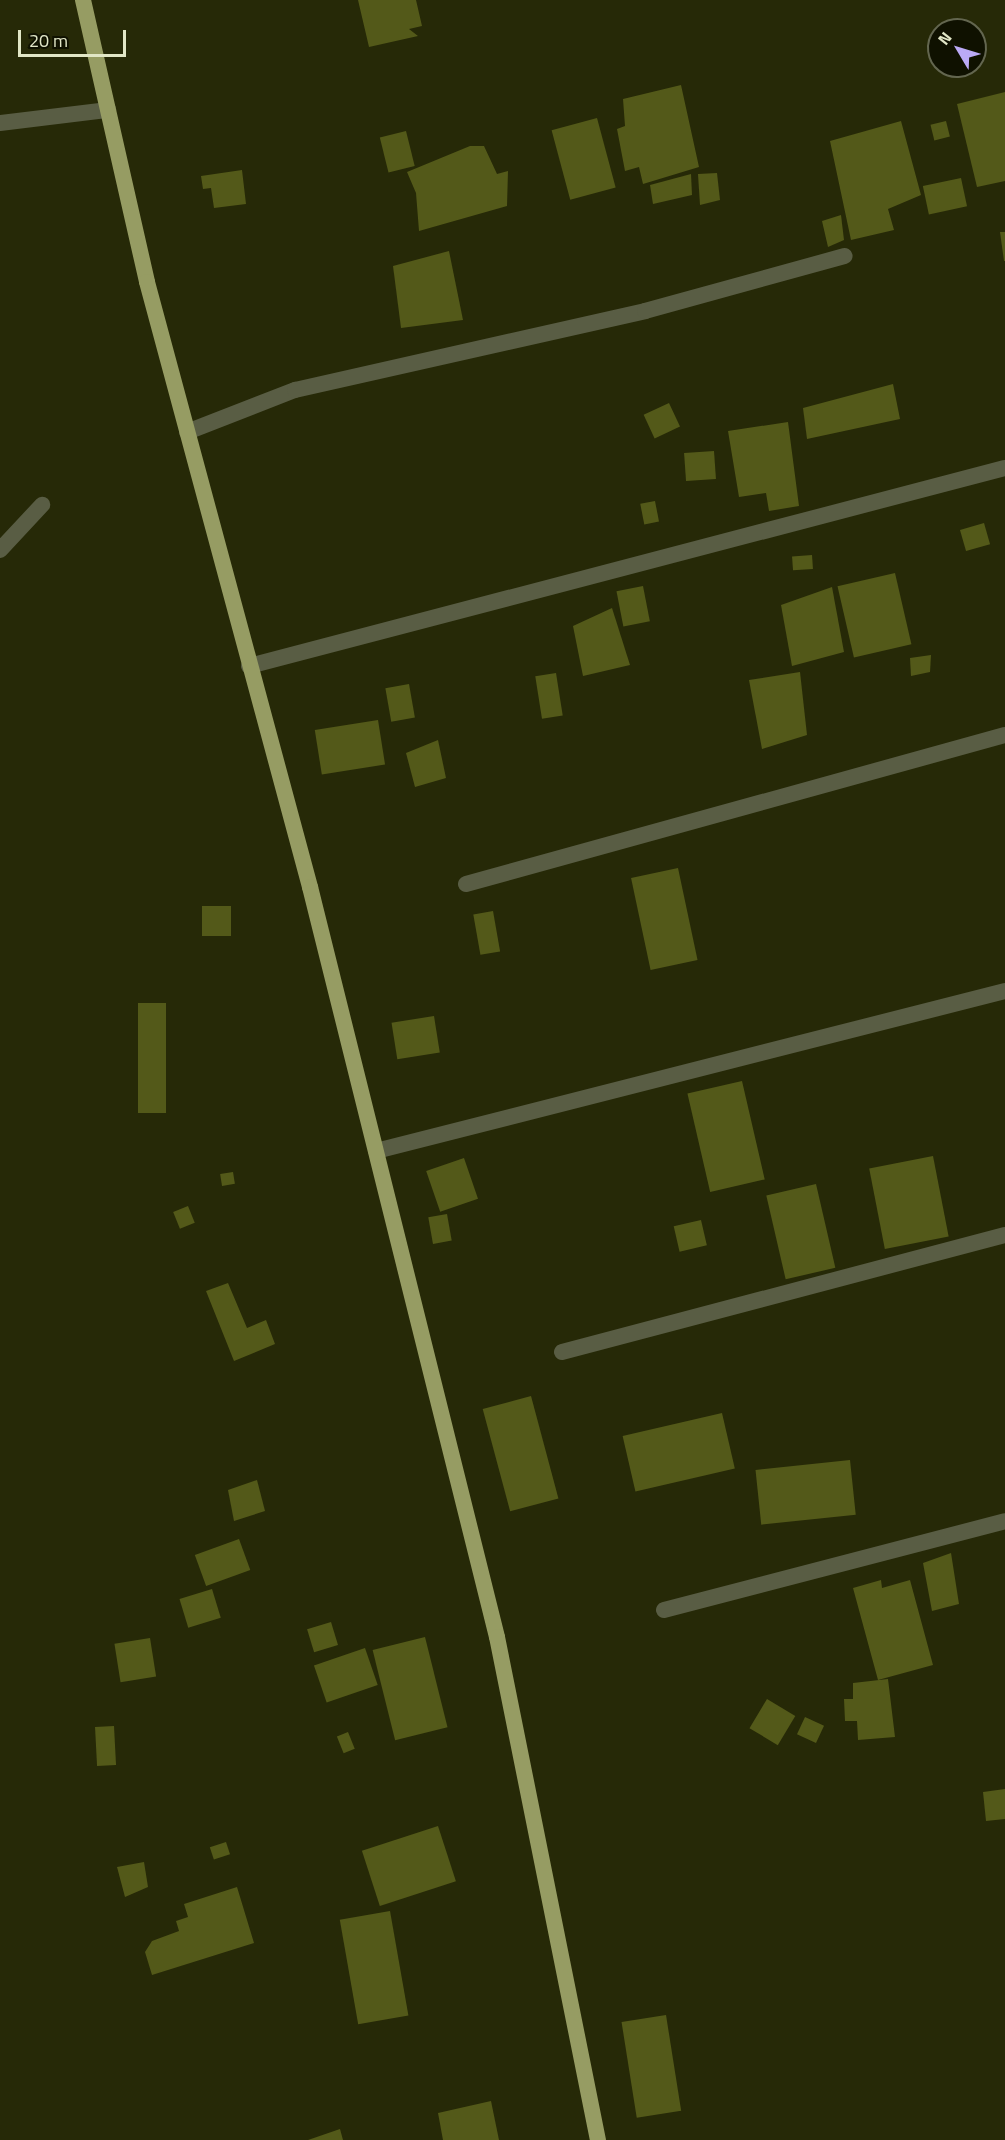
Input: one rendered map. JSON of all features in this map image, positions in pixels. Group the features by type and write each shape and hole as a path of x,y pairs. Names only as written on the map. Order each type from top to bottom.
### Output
{"highway":[{"path":"83,0 187,432 376,1151 497,1637 598,2140"}],"street":[{"path":"0,123 108,110"},
{"path":"187,432 295,390 645,311 845,256"},
{"path":"249,666 1005,468"},
{"path":"0,550 42,505"},
{"path":"466,884 1005,735"},
{"path":"376,1151 1005,991"},
{"path":"562,1352 1005,1235"},
{"path":"664,1610 1005,1521"}],"building":[{"path":"358,0 416,0 422,26 409,29 418,36 369,47"},
{"path":"681,85 699,167 643,184 639,167 625,171 617,129 625,126 623,99"},
{"path":"1005,92 1005,181 977,187 957,104"},
{"path":"597,118 616,188 570,200 552,130"},
{"path":"901,121 921,195 888,209 894,230 851,240 830,141"},
{"path":"946,121 950,137 934,140 930,125"},
{"path":"406,131 415,166 389,172 380,138"},
{"path":"470,146 484,146 497,174 508,171 507,206 419,231 416,193 407,172"},
{"path":"242,170 246,204 214,208 211,188 203,189 201,176"},
{"path":"717,173 720,200 700,205 698,174"},
{"path":"691,174 692,195 653,204 650,185"},
{"path":"961,178 967,206 929,214 923,186"},
{"path":"841,215 844,240 828,247 822,221"},
{"path":"1000,232 1005,232 1005,261 1004,261"},
{"path":"449,251 463,320 401,328 393,266"},
{"path":"893,384 900,419 807,439 803,408"},
{"path":"669,403 680,427 655,438 644,415"},
{"path":"788,422 799,506 769,511 766,493 739,497 728,431"},
{"path":"714,451 716,479 686,481 684,453"},
{"path":"655,501 659,522 644,524 640,504"},
{"path":"984,523 990,544 966,551 960,530"},
{"path":"812,555 813,569 793,570 792,556"},
{"path":"895,573 911,644 854,657 838,586"},
{"path":"643,586 650,621 623,626 616,591"},
{"path":"832,587 844,652 792,666 781,605"},
{"path":"612,608 630,665 583,676 573,626"},
{"path":"931,655 930,672 911,676 910,658"},
{"path":"800,672 807,735 762,749 749,680"},
{"path":"556,673 563,715 542,719 535,676"},
{"path":"409,684 415,717 391,722 385,688"},
{"path":"378,720 385,764 322,774 315,730"},
{"path":"438,740 446,778 415,787 406,753"},
{"path":"678,868 698,960 651,970 631,878"},
{"path":"202,906 231,906 231,936 202,936"},
{"path":"493,911 500,951 480,955 473,914"},
{"path":"138,1003 166,1003 166,1113 138,1113"},
{"path":"434,1016 440,1053 397,1059 392,1023"},
{"path":"742,1081 765,1179 710,1192 687,1094"},
{"path":"933,1156 949,1236 885,1249 869,1168"},
{"path":"464,1158 478,1199 440,1212 426,1171"},
{"path":"233,1172 235,1184 222,1186 220,1174"},
{"path":"816,1184 835,1268 786,1279 766,1195"},
{"path":"188,1206 195,1223 180,1229 173,1212"},
{"path":"447,1214 452,1241 433,1244 428,1217"},
{"path":"701,1220 707,1245 680,1252 674,1226"},
{"path":"228,1283 247,1328 266,1320 275,1344 234,1361 206,1291"},
{"path":"531,1396 558,1498 510,1511 483,1409"},
{"path":"722,1413 735,1469 635,1491 623,1436"},
{"path":"850,1460 856,1515 761,1525 756,1470"},
{"path":"257,1480 265,1511 234,1521 228,1490"},
{"path":"239,1539 250,1570 206,1586 195,1555"},
{"path":"951,1553 959,1604 932,1611 923,1563"},
{"path":"881,1580 882,1588 910,1580 933,1665 878,1680 853,1588"},
{"path":"212,1589 221,1618 188,1628 179,1599"},
{"path":"331,1622 338,1645 314,1652 307,1629"},
{"path":"425,1637 447,1727 395,1740 373,1650"},
{"path":"150,1638 156,1677 121,1682 114,1644"},
{"path":"365,1648 378,1685 327,1702 314,1666"},
{"path":"888,1679 895,1737 858,1740 857,1721 845,1721 844,1699 853,1699 853,1683"},
{"path":"767,1699 795,1716 778,1745 749,1728"},
{"path":"805,1717 824,1726 816,1743 797,1734"},
{"path":"114,1726 116,1765 97,1766 95,1727"},
{"path":"348,1732 355,1749 344,1753 337,1736"},
{"path":"1005,1789 1005,1819 986,1821 983,1792"},
{"path":"438,1826 456,1881 380,1906 362,1851"},
{"path":"226,1842 230,1854 214,1860 210,1847"},
{"path":"144,1862 148,1887 125,1897 117,1867"},
{"path":"237,1887 254,1943 152,1975 145,1952 152,1941 179,1931 176,1921 188,1917 184,1904"},
{"path":"390,1911 408,2015 358,2024 340,1920"},
{"path":"666,2015 681,2111 637,2118 622,2022"},
{"path":"491,2101 499,2140 443,2140 438,2113"},
{"path":"340,2129 343,2140 308,2140"}]}
